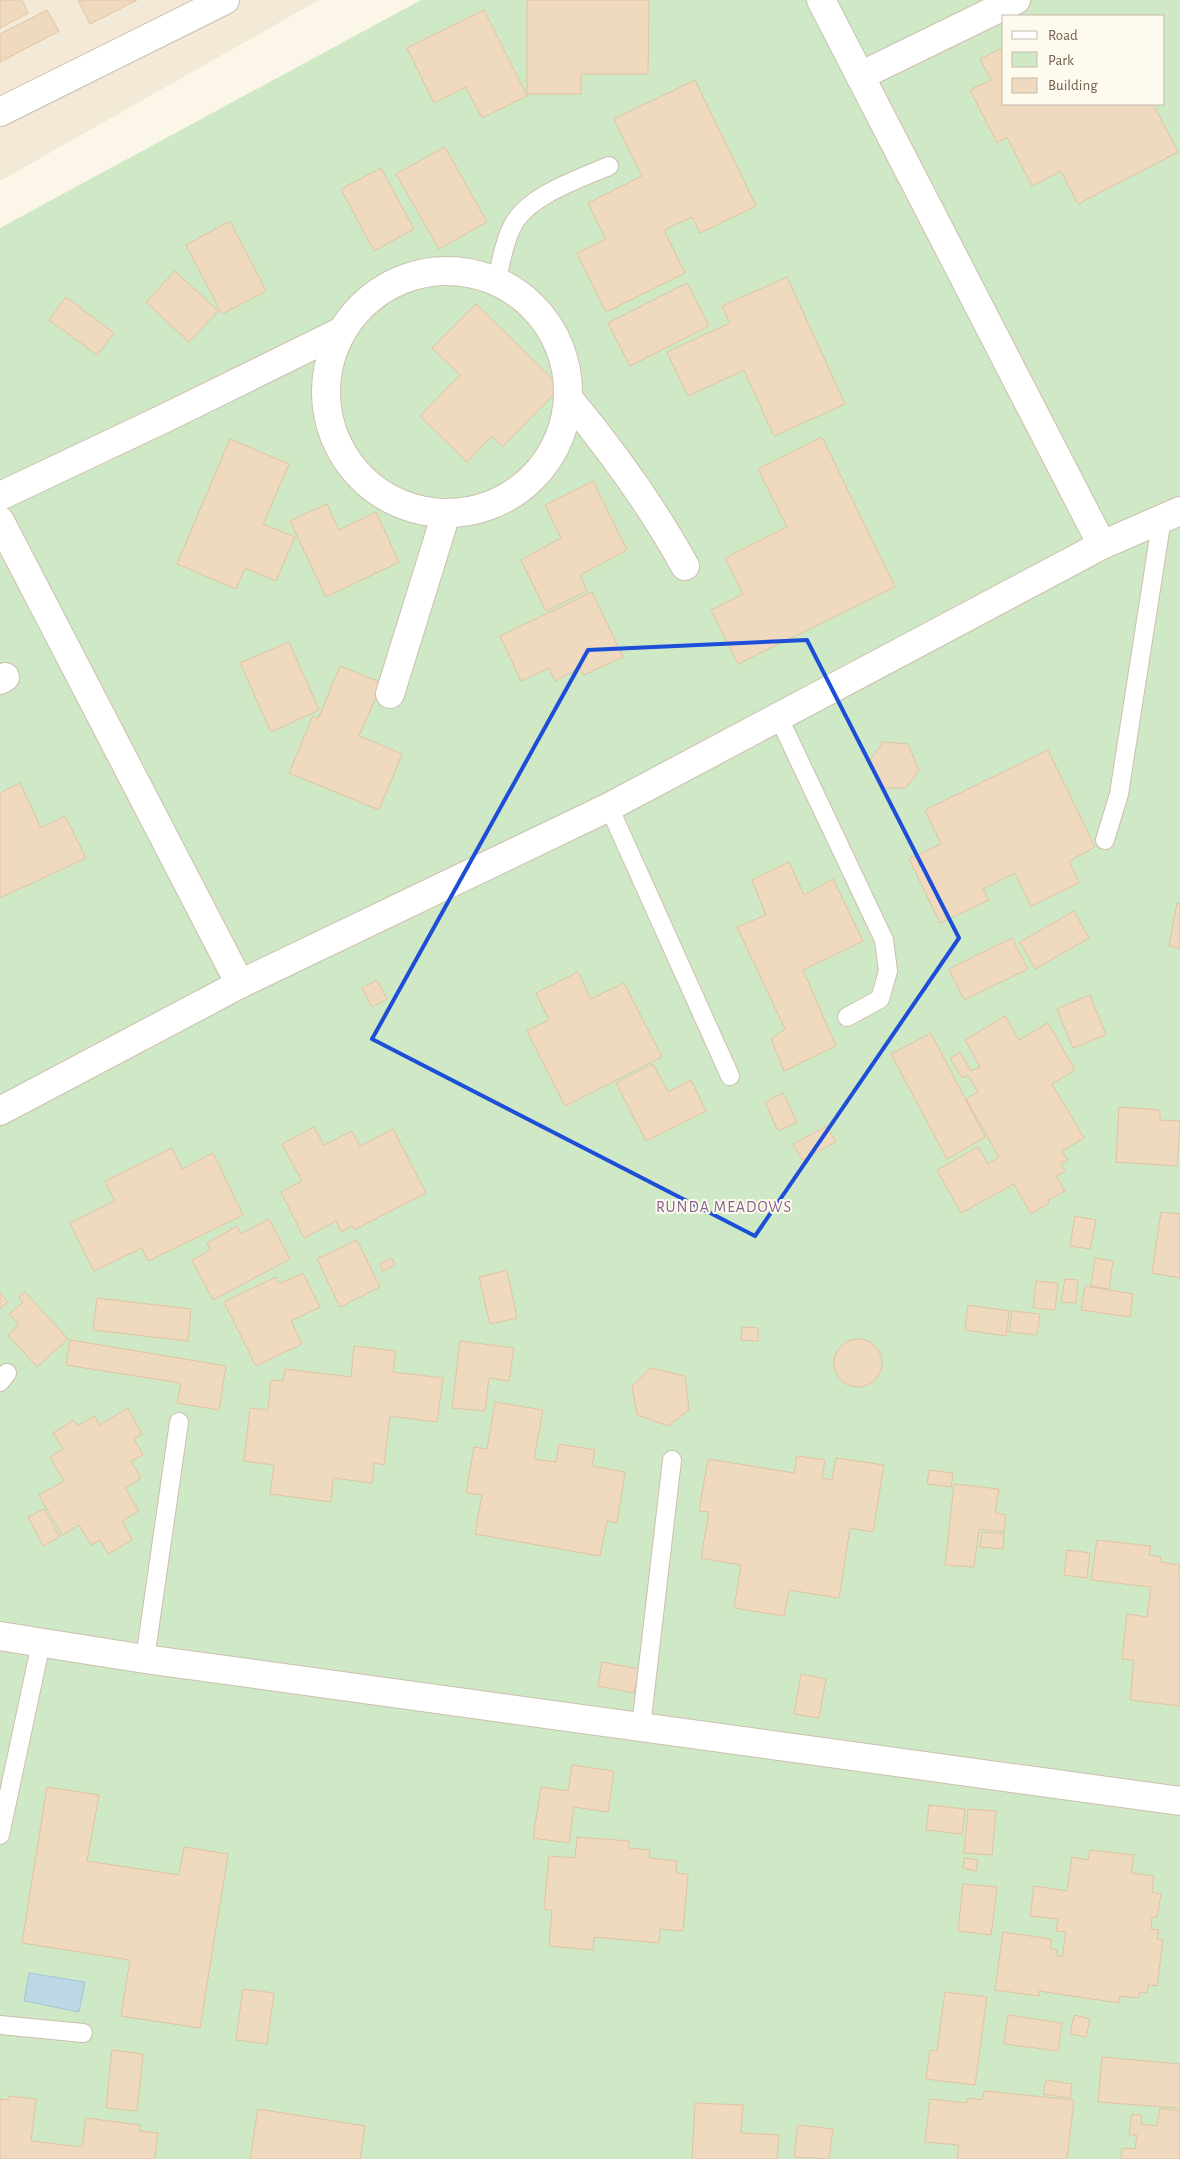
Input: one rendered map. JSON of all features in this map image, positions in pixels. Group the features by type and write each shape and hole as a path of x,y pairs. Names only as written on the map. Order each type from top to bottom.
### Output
{"street":[{"path":"0,112 225,0"},
{"path":"822,0 1102,545"},
{"path":"860,76 1016,0"},
{"path":"459,272 497,279 515,288 539,313 562,353 569,399 554,451 517,492 466,513 445,517 411,510 364,483 333,438 325,384 342,332 372,297 414,276 459,272"},
{"path":"0,496 342,332"},
{"path":"569,399 604,441 659,520 685,566"},
{"path":"0,1111 240,984 609,807 1102,545 1171,514"},
{"path":"390,694 445,517"},
{"path":"0,521 240,984"},
{"path":"0,1636 145,1659 1180,1801"}],"lane":[{"path":"497,279 512,226 527,208 545,195 609,166"},
{"path":"1105,840 1119,794 1171,514"},
{"path":"779,718 884,940 888,971 880,999 847,1017"},
{"path":"609,807 730,1076"},
{"path":"145,1659 179,1422"},
{"path":"640,1727 672,1460"},
{"path":"0,1835 41,1643"},
{"path":"0,2024 83,2033"}],"highlighted area":[{"path":"807,640 959,938 755,1236 372,1039 588,650"}],"shaded area":[{"path":"0,0 319,0 0,181"}],"green space":[{"path":"421,0 1180,0 1180,2159 0,2159 0,228"}],"water":[{"path":"29,1973 85,1982 79,2012 24,2001"}],"building":[{"path":"0,0 22,0 28,13 0,28"},
{"path":"78,0 137,0 90,24"},
{"path":"527,0 649,0 648,74 581,74 581,94 527,94"},
{"path":"47,10 59,31 0,62 0,34"},
{"path":"484,10 527,96 482,118 466,87 434,103 407,48"},
{"path":"1002,48 1002,105 1154,105 1178,152 1078,204 1061,171 1032,186 1007,137 997,143 970,90 991,80 980,59"},
{"path":"695,80 756,206 700,233 692,217 664,230 685,273 606,312 577,253 606,239 588,203 642,176 614,119"},
{"path":"445,147 487,222 439,249 396,174"},
{"path":"381,168 414,229 374,251 341,189"},
{"path":"230,221 266,291 222,314 186,245"},
{"path":"175,271 218,311 189,342 146,302"},
{"path":"787,277 845,404 774,436 744,370 688,396 667,352 730,323 722,306"},
{"path":"687,283 709,326 630,366 608,323"},
{"path":"66,297 114,333 97,355 49,320"},
{"path":"476,304 561,387 502,447 492,436 467,462 420,416 460,375 432,348"},
{"path":"822,437 895,587 738,664 711,610 743,594 725,558 787,527 758,469"},
{"path":"230,439 289,464 263,524 295,537 276,581 245,568 236,589 177,564"},
{"path":"593,481 627,550 580,575 587,591 546,611 521,560 561,538 545,505"},
{"path":"327,504 339,530 376,512 399,562 326,597 290,521"},
{"path":"592,592 623,657 584,675 580,668 555,681 549,668 521,681 500,636"},
{"path":"289,642 319,710 271,732 240,663"},
{"path":"340,666 382,683 359,736 402,754 379,810 289,773 313,716 318,719"},
{"path":"883,742 908,744 919,770 906,788 881,788 869,761"},
{"path":"1048,750 1095,847 1069,861 1079,883 1031,906 1015,873 983,889 989,900 940,923 909,859 941,844 925,810"},
{"path":"20,783 41,828 65,816 86,858 0,898 0,793"},
{"path":"789,862 804,895 833,879 863,941 803,970 836,1046 784,1071 771,1039 785,1029 737,927 766,915 752,880"},
{"path":"1177,903 1180,904 1180,948 1169,946"},
{"path":"1074,911 1089,938 1035,969 1020,942"},
{"path":"1012,938 1028,969 964,1000 949,969"},
{"path":"578,972 591,999 624,983 662,1057 565,1106 527,1031 549,1020 536,993"},
{"path":"377,980 387,999 372,1007 362,988"},
{"path":"1090,995 1106,1035 1073,1048 1057,1009"},
{"path":"1005,1016 1019,1040 1048,1023 1075,1070 1052,1084 1084,1138 1062,1151 1068,1160 1061,1164 1065,1171 1056,1176 1065,1191 1048,1200 1049,1203 1031,1214 1014,1184 961,1213 937,1170 978,1147 988,1164 999,1157 966,1099 978,1092 968,1075 962,1078 950,1058 960,1052 971,1071 980,1067 965,1040"},
{"path":"931,1033 985,1137 947,1159 891,1054"},
{"path":"653,1064 668,1092 691,1080 706,1111 646,1141 616,1083"},
{"path":"783,1093 797,1122 778,1131 765,1102"},
{"path":"1119,1107 1160,1110 1160,1120 1180,1121 1177,1166 1116,1162"},
{"path":"827,1126 836,1142 802,1160 793,1144"},
{"path":"314,1127 324,1145 352,1131 360,1146 393,1129 426,1193 354,1230 352,1226 341,1232 336,1221 304,1238 281,1192 302,1181 282,1144"},
{"path":"172,1148 182,1169 213,1153 243,1215 148,1261 142,1248 94,1271 70,1223 115,1201 105,1181"},
{"path":"1161,1212 1180,1214 1180,1278 1152,1273"},
{"path":"1075,1216 1096,1220 1090,1249 1070,1246"},
{"path":"269,1219 290,1259 213,1300 192,1260 211,1250 207,1243 237,1226 241,1234"},
{"path":"357,1240 380,1287 340,1307 317,1259"},
{"path":"392,1258 395,1265 383,1271 380,1264"},
{"path":"1095,1258 1113,1261 1109,1289 1091,1286"},
{"path":"507,1270 517,1318 490,1324 479,1277"},
{"path":"303,1273 320,1307 291,1321 302,1344 256,1366 224,1302 276,1277 279,1284"},
{"path":"1065,1279 1078,1280 1076,1303 1061,1302"},
{"path":"1036,1281 1058,1283 1055,1310 1033,1308"},
{"path":"1085,1286 1133,1294 1130,1317 1081,1310"},
{"path":"25,1292 68,1339 37,1367 8,1335 19,1325 9,1314 23,1302 19,1297"},
{"path":"0,1293 8,1302 0,1309"},
{"path":"97,1298 191,1309 188,1341 93,1330"},
{"path":"968,1305 1009,1311 1006,1336 965,1330"},
{"path":"1012,1311 1040,1314 1037,1335 1009,1332"},
{"path":"742,1327 758,1328 758,1341 741,1340"},
{"path":"858,1339 867,1341 875,1346 880,1354 882,1363 880,1372 875,1380 867,1385 858,1387 849,1385 841,1380 836,1372 834,1363 836,1354 841,1346 849,1341"},
{"path":"70,1340 226,1366 219,1410 177,1403 181,1383 66,1365"},
{"path":"460,1341 514,1348 509,1381 489,1378 485,1411 452,1408"},
{"path":"354,1346 396,1351 393,1372 443,1378 437,1422 390,1416 384,1465 374,1463 372,1483 333,1478 331,1502 270,1494 274,1465 244,1461 250,1408 268,1410 271,1380 283,1381 285,1369 351,1377"},
{"path":"650,1368 685,1376 689,1410 668,1426 637,1415 632,1386"},
{"path":"495,1402 543,1410 534,1459 556,1462 559,1444 595,1450 592,1466 625,1472 617,1523 607,1521 600,1556 475,1534 482,1495 466,1493 474,1447 487,1449"},
{"path":"128,1408 142,1434 134,1439 143,1455 131,1461 141,1478 125,1488 139,1511 122,1521 132,1540 108,1554 100,1540 91,1545 79,1525 62,1535 39,1495 64,1481 50,1457 63,1449 53,1433 74,1420 77,1426 95,1416 99,1425"},
{"path":"797,1456 825,1460 822,1478 832,1480 836,1458 884,1465 873,1532 850,1528 839,1598 789,1590 784,1616 734,1608 741,1565 701,1558 709,1512 699,1511 708,1459 794,1473"},
{"path":"929,1470 953,1473 951,1487 927,1484"},
{"path":"954,1484 999,1489 995,1513 1006,1515 1004,1532 979,1529 974,1567 945,1565"},
{"path":"44,1509 60,1537 43,1546 28,1517"},
{"path":"982,1532 1004,1534 1003,1549 980,1547"},
{"path":"1097,1540 1151,1546 1149,1555 1161,1557 1160,1562 1180,1565 1178,1574 1180,1575 1180,1706 1130,1700 1134,1660 1122,1659 1127,1614 1147,1617 1151,1587 1091,1580"},
{"path":"1067,1550 1090,1553 1087,1578 1064,1575"},
{"path":"602,1662 639,1669 634,1693 598,1686"},
{"path":"801,1674 826,1679 819,1718 794,1714"},
{"path":"572,1765 614,1771 608,1812 574,1807 569,1843 533,1838 541,1787 568,1791"},
{"path":"47,1787 99,1795 87,1861 179,1875 184,1847 228,1854 200,2028 121,2016 130,1960 22,1943"},
{"path":"929,1805 965,1809 962,1834 926,1830"},
{"path":"968,1809 996,1811 992,1855 964,1853"},
{"path":"577,1837 629,1841 629,1848 650,1850 649,1858 677,1861 676,1873 688,1874 683,1931 660,1929 659,1943 594,1937 593,1950 549,1946 552,1910 544,1909 549,1856 575,1858"},
{"path":"1090,1850 1134,1855 1131,1873 1154,1876 1152,1892 1161,1894 1157,1917 1152,1917 1151,1929 1159,1930 1157,1939 1163,1940 1157,1986 1148,1985 1147,1993 1140,1992 1139,1998 1120,1996 1119,2003 1039,1991 1039,1996 995,1990 1003,1932 1051,1939 1050,1949 1057,1950 1057,1956 1062,1957 1066,1932 1056,1931 1058,1919 1030,1916 1034,1886 1067,1891 1072,1857 1088,1860"},
{"path":"964,1858 978,1860 976,1871 963,1868"},
{"path":"963,1884 997,1887 991,1935 958,1931"},
{"path":"243,1989 274,1993 267,2044 236,2040"},
{"path":"945,1992 987,1997 975,2085 926,2079 930,2050 937,2051"},
{"path":"1008,2015 1062,2023 1058,2051 1004,2044"},
{"path":"1074,2015 1090,2019 1086,2037 1070,2034"},
{"path":"112,2050 143,2054 137,2111 106,2108"},
{"path":"1102,2057 1180,2064 1180,2108 1098,2102"},
{"path":"1046,2080 1072,2084 1070,2098 1043,2094"},
{"path":"984,2091 1074,2100 1067,2159 957,2159 959,2145 925,2142 930,2099 967,2103 967,2098 982,2100"},
{"path":"9,2096 36,2099 31,2141 82,2147 86,2118 140,2125 140,2131 158,2133 155,2159 0,2159 0,2099 8,2100"},
{"path":"695,2103 743,2105 741,2133 779,2135 777,2159 692,2159"},
{"path":"1160,2108 1180,2111 1180,2159 1121,2159 1122,2148 1135,2149 1137,2135 1129,2135 1132,2114 1142,2116 1141,2124 1157,2126"},
{"path":"258,2109 365,2126 360,2159 250,2159"},
{"path":"798,2125 833,2129 829,2159 794,2157"}],"district":[{"name":"RUNDA MEADOWS","path":"724,1206"}]}
